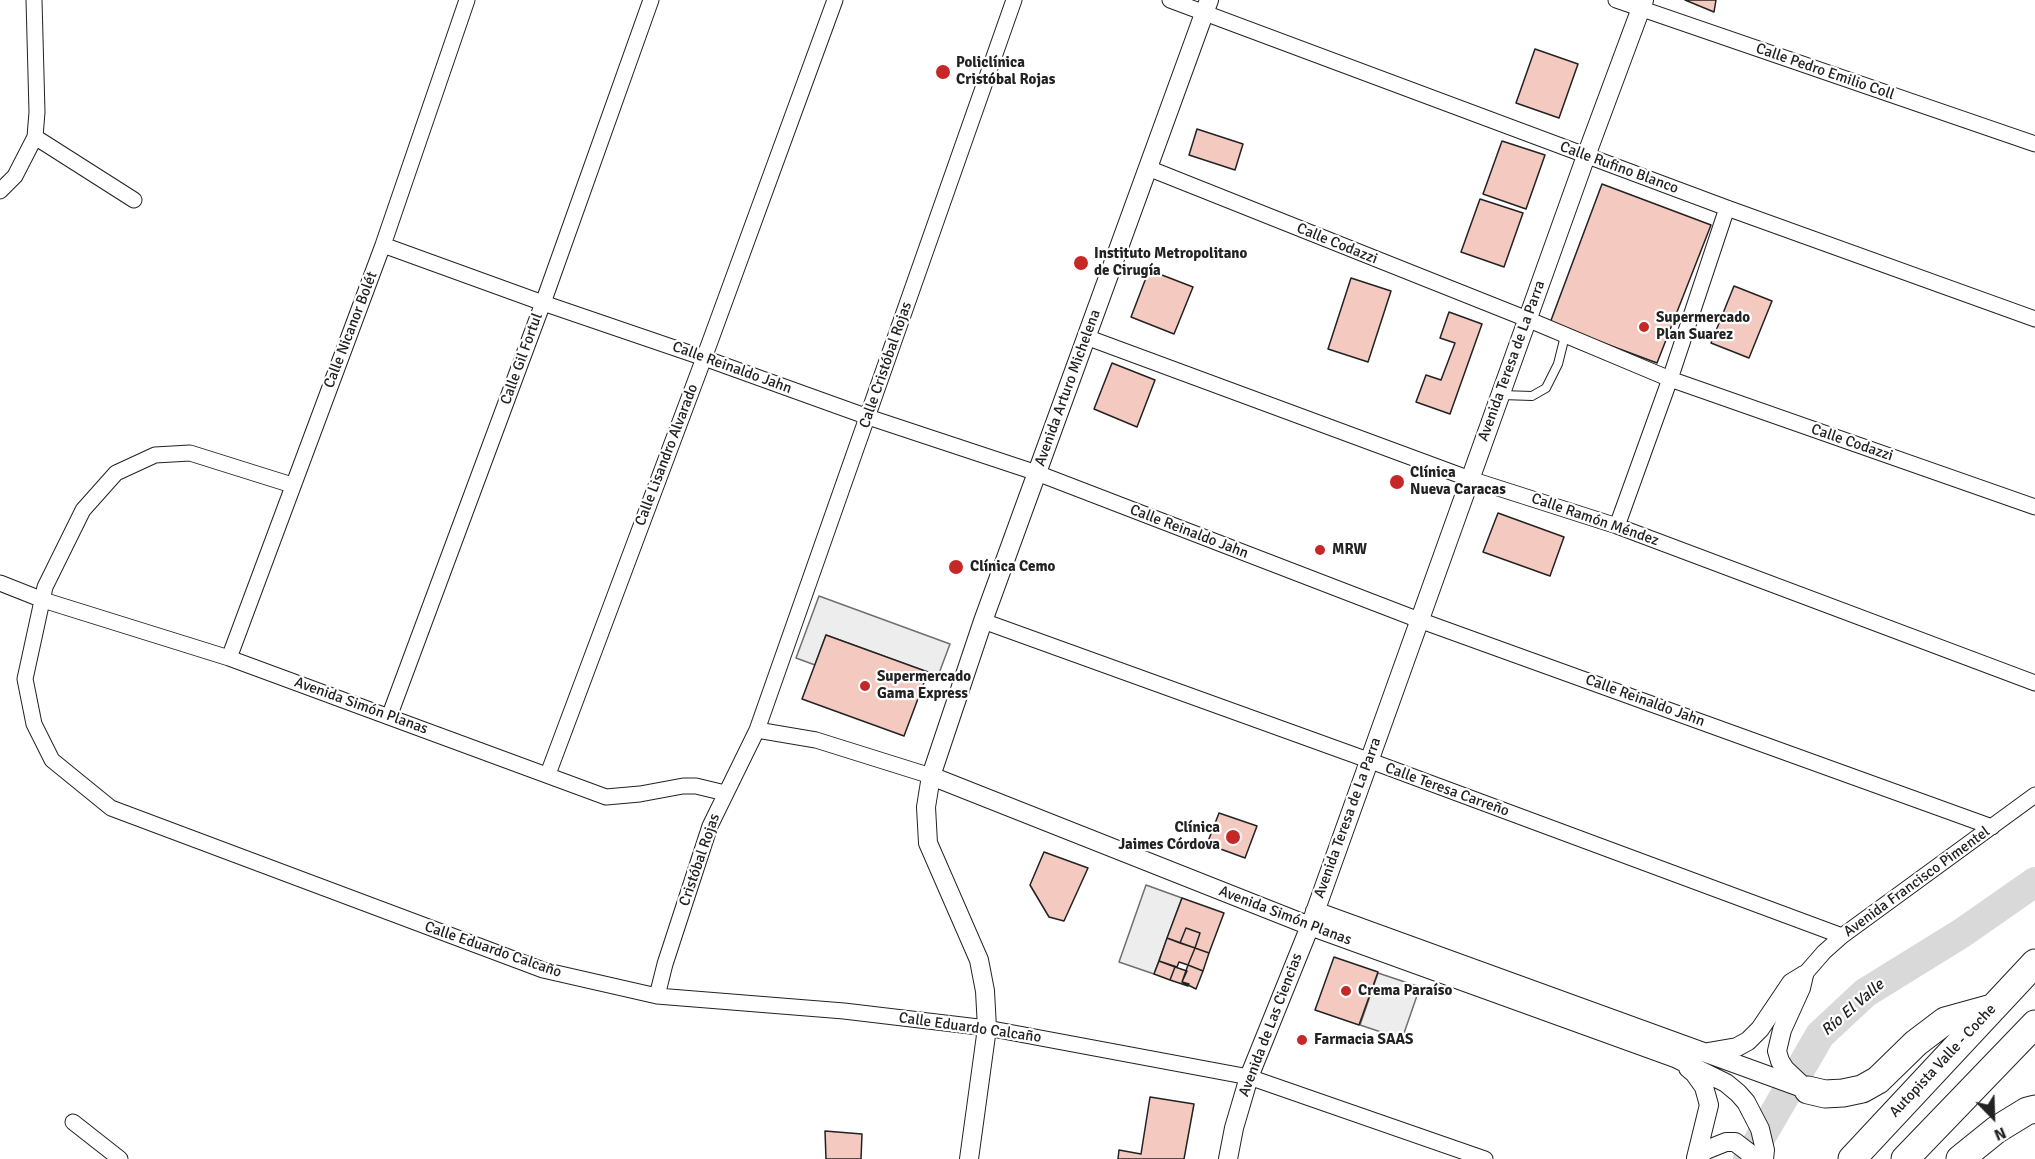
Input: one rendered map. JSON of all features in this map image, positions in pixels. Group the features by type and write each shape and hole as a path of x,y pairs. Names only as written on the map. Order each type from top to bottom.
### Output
{"highway":[{"name":"Autopista Valle - Coche","path":"1852,1159 2035,963"},
{"path":"1808,1090 1825,1094 1862,1089 1878,1080 1916,1043 1945,1021 1992,1008"},
{"path":"1905,1159 2035,1024"},
{"path":"1960,1159 1996,1130 2027,1111 2035,1109"}],"street":[{"path":"0,191 15,176 35,137 37,112 34,0"},
{"name":"Calle Nicanor Bolét","path":"229,658 383,245 467,0"},
{"name":"Calle Gil Fortul","path":"390,717 543,303 651,0"},
{"name":"Calle Lisandro Alvarado","path":"548,774 835,0"},
{"name":"Calle Cristóbal Rojas","path":"757,730 1014,0"},
{"name":"Calle Rufino Blanco","path":"1170,0 1206,6 1586,156 2035,319"},
{"name":"Calle Pedro Emilio Coll","path":"1616,0 1642,5 2035,144"},
{"name":"Avenida Teresa de La Parra","path":"1312,919 1642,5"},
{"name":"Avenida Arturo Michelena","path":"969,1159 987,1029 985,991 979,960 928,843 926,807 931,777 983,621 1206,6"},
{"path":"35,137 134,200"},
{"name":"Calle Codazzi","path":"1148,168 1670,378 2035,507"},
{"path":"1617,526 1727,208"},
{"name":"Calle Reinaldo Jahn","path":"383,245 868,417 1037,473 1419,620 1992,827"},
{"name":"Calle Ramón Méndez","path":"1086,337 1470,479 1617,526 2035,682"},
{"name":"Calle Eduardo Calcaño","path":"292,485 190,453 155,455 116,473 83,510 45,587 25,679 34,724 52,760 111,808 543,970 657,996 844,1011 987,1029 1249,1077 1485,1159"},
{"name":"Avenida Simón Planas","path":"0,583 42,600 229,658 606,797 640,794 683,786 696,786 725,793"},
{"name":"Calle Teresa Carreño","path":"983,621 1368,760 1842,936"},
{"name":"Avenida Simón Planas","path":"757,730 816,740 931,777 1675,1058 1726,1083 1746,1102 1760,1129 1765,1150 1764,1159"},
{"name":"Cristóbal Rojas","path":"657,996 665,964 710,826 757,730"},
{"name":"Avenida Francisco Pimentel","path":"1804,975 1842,936 2035,795"},
{"name":"Avenida Simón Planas","path":"1312,919 1707,1052 1808,1090"},
{"name":"Avenida de Las Ciencias","path":"1228,1159 1234,1128 1249,1077 1312,919"},
{"path":"1707,1052 1737,1047 1748,1041 1760,1029 1791,983 1804,975"},
{"path":"1804,975 1801,988 1782,1030 1777,1051 1785,1069 1808,1090"},
{"path":"1675,1058 1694,1073 1704,1087 1708,1105 1696,1159"},
{"path":"73,1122 120,1159"},
{"path":"1696,1159 1706,1150 1726,1142 1735,1142 1748,1152 1752,1159"}],"lane":[{"path":"1500,395 1532,396 1546,388 1558,364 1565,336"}],"shaded area":[{"path":"819,596 950,644 938,676 826,635 815,665 796,658"},
{"path":"1146,885 1182,898 1154,974 1119,962"},
{"path":"1378,973 1420,987 1402,1039 1360,1025"}],"building":[{"path":"1685,0 1716,0 1714,12"},
{"path":"1535,49 1578,64 1559,118 1516,103"},
{"path":"1197,129 1243,144 1235,170 1189,155"},
{"path":"1502,141 1545,155 1526,209 1483,194"},
{"path":"1602,184 1711,225 1657,363 1550,323"},
{"path":"1480,199 1523,213 1504,267 1461,252"},
{"path":"1149,270 1193,287 1174,334 1131,317"},
{"path":"1351,278 1391,291 1368,362 1328,349"},
{"path":"1734,286 1772,301 1749,358 1711,343"},
{"path":"1449,312 1482,324 1450,414 1416,402 1426,375 1441,380 1455,343 1440,338"},
{"path":"1112,363 1155,380 1137,427 1094,409"},
{"path":"1498,513 1564,537 1550,576 1483,552"},
{"name":"Supermercado Gama Express","path":"826,635 928,672 904,736 802,699"},
{"path":"1219,813 1257,826 1245,858 1207,844"},
{"path":"1044,852 1088,868 1064,921 1049,917 1030,885"},
{"path":"1182,898 1224,913 1209,953 1195,948 1200,933 1186,928 1180,943 1167,938"},
{"path":"1186,928 1200,933 1195,948 1180,943"},
{"path":"1167,938 1195,948 1188,965 1179,962 1177,967 1159,961"},
{"path":"1195,948 1209,953 1203,971 1188,965"},
{"name":"Crema Paraíso","path":"1334,957 1378,972 1359,1025 1315,1010"},
{"path":"1159,961 1175,967 1170,980 1154,974"},
{"path":"1188,965 1203,971 1196,989 1182,982"},
{"path":"1175,967 1187,971 1182,982 1189,984 1188,986 1170,980"},
{"path":"1150,1097 1194,1104 1184,1159 1118,1159 1119,1150 1141,1154"},
{"path":"825,1131 862,1134 861,1159 826,1159"}],"waterway":[{"name":"Río El Valle","path":"1748,1159 1820,1035 1865,993 1962,933 2035,882"}],"place":[{"name":"Policlínica Cristóbal Rojas","path":"943,72"},
{"name":"Instituto Metropolitano de Cirugía","path":"1081,263"},
{"name":"Supermercado Plan Suarez","path":"1644,327"},
{"name":"Clínica Nueva Caracas","path":"1397,482"},
{"name":"MRW","path":"1320,550"},
{"name":"Clínica Cemo","path":"956,567"},
{"name":"Supermercado Gama Express","path":"865,686"},
{"name":"Clínica Jaimes Córdova","path":"1233,837"},
{"name":"Crema Paraíso","path":"1346,991"},
{"name":"Farmacia SAAS","path":"1302,1040"}]}
